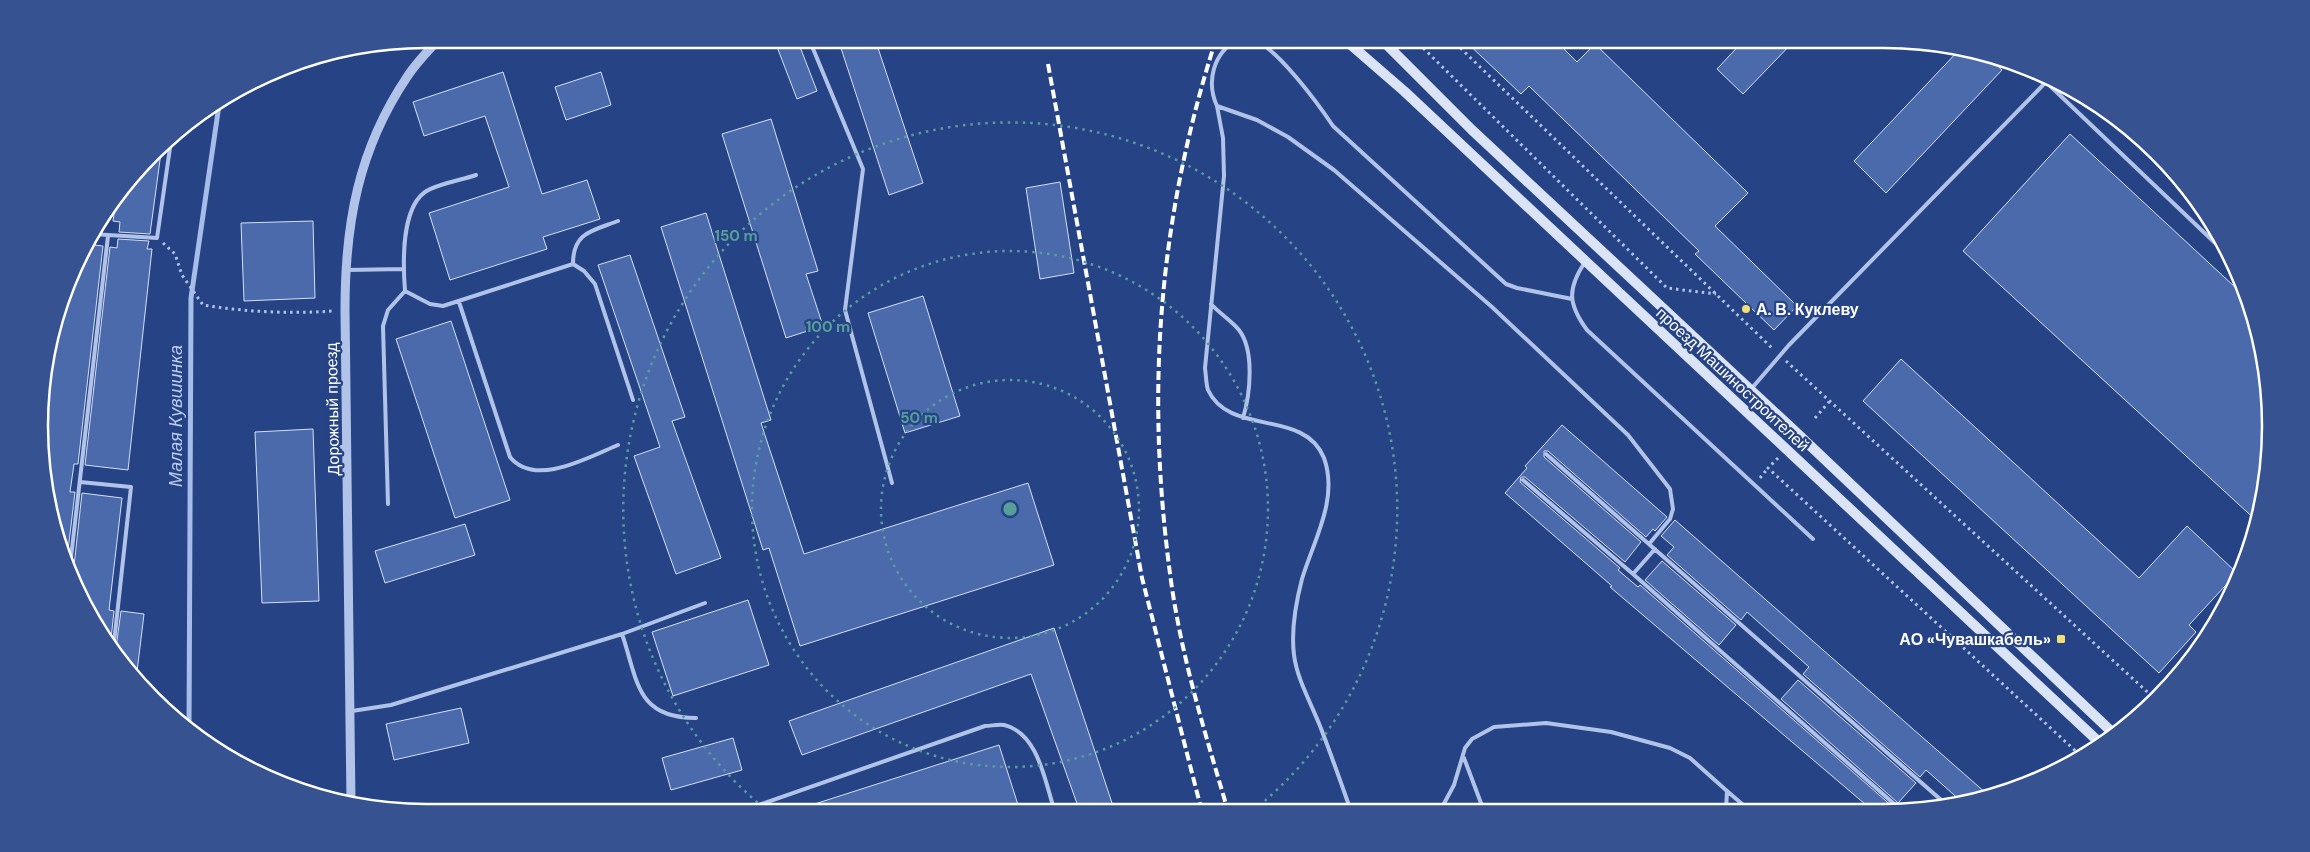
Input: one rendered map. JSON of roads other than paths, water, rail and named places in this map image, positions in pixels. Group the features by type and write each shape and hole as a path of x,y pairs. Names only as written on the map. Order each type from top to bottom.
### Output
{"main road":[{"name":"проезд Машиностроителей","path":"1354,48 1404,91 2096,739"},
{"name":"проезд Машиностроителей","path":"1390,48 1472,130 2109,730"},
{"path":"1585,262 1599,249"},
{"path":"1738,405 1750,390"}],"street":[{"name":"Дорожный проезд","path":"351,797 352,711 345,310 345,270 349,220 362,171 382,118 407,76 430,48"}],"lane":[{"path":"814,48 863,169 845,310 892,483"},
{"path":"1226,48 1220,55 1212,73 1211,86 1223,138 1224,176 1205,368 1208,389 1218,406 1243,418 1289,428 1310,439 1324,458 1328,484 1324,517 1302,580 1294,625 1294,655 1302,684 1348,804"},
{"path":"1268,48 1319,105 1334,126 1506,284 1572,299"},
{"path":"1750,390 1780,355 2044,84"},
{"path":"2051,87 2216,244"},
{"path":"1217,106 1257,120 1288,137 1334,170 1492,307 1628,434 1670,489 1673,509 1670,519 1649,544"},
{"path":"99,235 157,238 170,146"},
{"path":"388,504 383,326 388,310 405,291 403,269 408,218 415,202 425,192 476,175"},
{"path":"573,264 573,252 578,240 586,232 618,221"},
{"path":"71,557 108,236"},
{"path":"1585,262 1577,274 1572,299 1575,313 1587,330 1813,539"},
{"path":"405,291 430,304 443,306 573,264"},
{"path":"573,264 584,271 595,284 633,400"},
{"path":"345,270 403,269"},
{"path":"459,302 510,457 516,465 545,471 560,469 618,445"},
{"path":"1211,304 1242,333 1248,350 1250,388 1243,418"},
{"path":"331,447 348,447"},
{"path":"1546,454 1941,800"},
{"path":"1523,480 1895,804"},
{"path":"80,482 131,487 114,640"},
{"path":"1633,574 1655,549"},
{"path":"352,711 391,705 622,634 705,603"},
{"path":"622,634 642,694 651,706 662,714 678,718 696,718"},
{"path":"1444,804 1454,785 1466,748 1472,739 1494,727 1546,723 1611,732 1670,748 1690,758 1742,804"},
{"path":"759,804 985,726 1004,725 1020,732 1035,750 1052,804"},
{"path":"1464,758 1481,804"},
{"path":"1726,804 1727,791"}],"waterway":[{"name":"Малая Кувшинка","path":"189,721 191,298 218,110"}],"railway":[{"path":"1213,48 1196,107 1169,241 1162,307 1159,374 1159,442 1163,511 1171,581 1181,640 1195,698 1226,804"},
{"path":"1048,64 1142,578 1200,804"}],"place":[{"name":"А. В. Куклеву","path":"1746,309"},
{"name":"АО «Чувашкабель»","path":"2061,639"}]}
